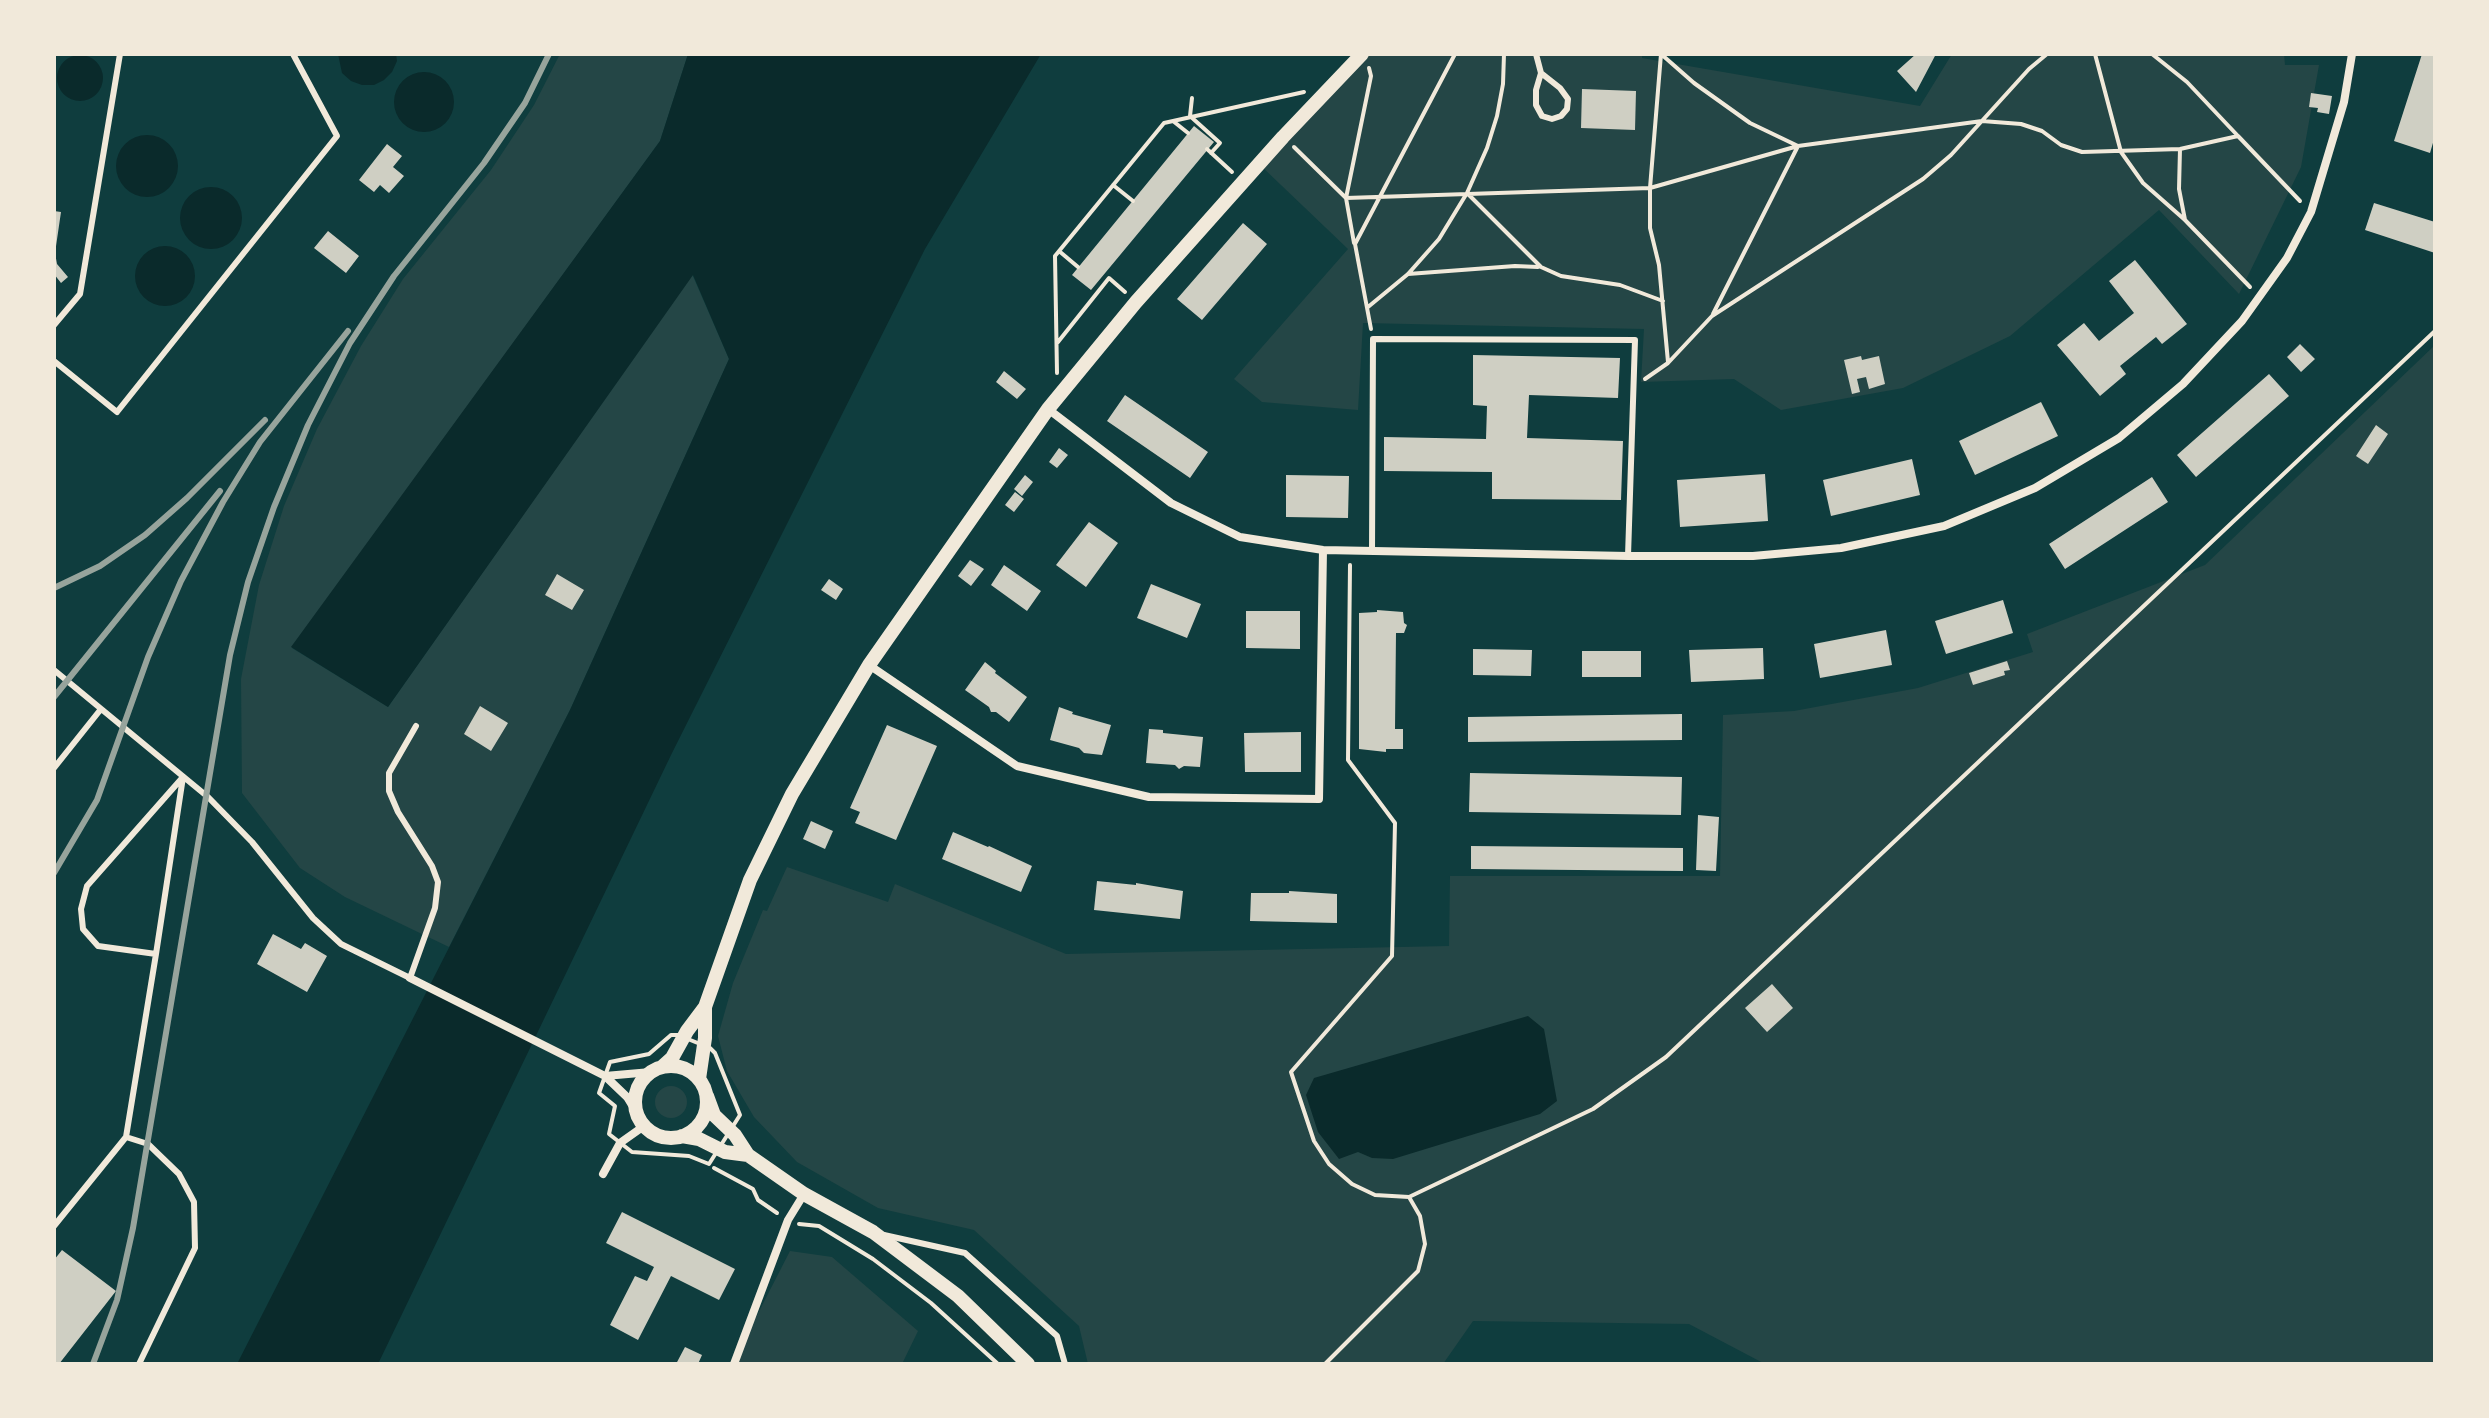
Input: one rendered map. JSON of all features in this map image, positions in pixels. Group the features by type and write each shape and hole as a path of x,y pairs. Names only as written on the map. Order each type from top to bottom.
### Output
{"street":[{"path":"1052,404 1171,503 1240,537 1323,550 1753,556 1841,548 1944,526 2035,488 2119,438 2183,384 2242,321 2287,258 2311,212 2344,102 2352,54"},
{"path":"641,1121 637,1092 656,1070 672,1058 705,1007 750,880 792,794 869,665 1052,404 1136,302 1283,137 1331,86 1365,60"},
{"path":"869,665 1017,766 1149,797 1319,799 1323,550"},
{"path":"413,980 605,1076 627,1097 641,1121 662,1137 699,1139 719,1149 748,1155"},
{"path":"699,1079 705,1007"},
{"path":"605,1076 683,1068 699,1079 714,1115 730,1130 748,1155 804,1194 873,1232 958,1296 1028,1364"},
{"path":"682,1136 704,1117 707,1096"},
{"path":"603,1174 620,1143 641,1121"},
{"path":"734,1364 788,1220 804,1194"}],"lane":[{"path":"54,325 80,294 120,54"},
{"path":"54,361 117,412 337,136 293,54"},
{"path":"1536,54 1541,73 1536,105 1542,116 1552,119 1561,116 1567,109 1568,99 1541,73"},
{"path":"1372,551 1373,339 1635,340 1628,556"},
{"path":"54,670 208,797 252,842 313,918 341,944 413,980 435,908 438,882 432,866 398,812 389,791 389,773 416,726"},
{"path":"54,768 101,709"},
{"path":"156,954 98,946 83,929 81,909 87,886 183,777"},
{"path":"54,1226 126,1137 183,777"},
{"path":"126,1137 148,1144 159,1154 179,1174 194,1202 195,1248 139,1364"},
{"path":"873,1232 965,1253 1057,1336 1065,1364"}],"path":[{"path":"1355,244 1455,54"},
{"path":"1367,307 1408,274 1439,239 1467,193 1497,116 1504,54"},
{"path":"1668,363 1659,265 1650,228 1650,188 1661,54 1694,83 1750,123 1798,146"},
{"path":"1633,387 1668,363 1712,316 1923,179 1951,155 2029,69 2047,54"},
{"path":"2095,54 2121,152 2143,183 2185,220 2260,297"},
{"path":"2152,54 2187,82 2311,212"},
{"path":"1365,60 1371,76 1346,198 1373,339"},
{"path":"1052,404 1056,344 1055,256 1164,123 1331,86"},
{"path":"1190,116 1192,98"},
{"path":"1190,116 1220,143 1209,151 1244,182"},
{"path":"1173,121 1188,133"},
{"path":"1283,137 1346,198 1650,188 1798,146 1982,121 2021,124 2082,152 2180,149 2238,136"},
{"path":"1712,316 1798,146"},
{"path":"2180,149 2179,189 2185,220"},
{"path":"1113,185 1133,201"},
{"path":"1467,193 1541,267 1561,276 1620,285 1663,301"},
{"path":"1059,251 1078,267"},
{"path":"1408,274 1541,267"},
{"path":"1056,344 1101,284 1109,278 1136,302"},
{"path":"1350,550 1348,760 1395,823 1392,956 1291,1072 1314,1141 1329,1164 1352,1184 1375,1195 1409,1197 1593,1109 1666,1057 2435,331"},
{"path":"709,1164 740,1115 715,1053 683,1037 671,1035 649,1054 610,1062 599,1093 615,1106 609,1134 620,1143 632,1152 689,1156 709,1164 753,1189 758,1200 788,1220 819,1226 873,1259 931,1303 998,1364"},
{"path":"1325,1364 1418,1271 1425,1244 1420,1216 1409,1197"}],"shaded area":[{"path":"338,54 396,54 397,61 384,80 374,85 362,85 342,73"},
{"path":"560,54 688,54 660,141 292,648 388,707 692,274 729,359 570,710 449,947 345,897 300,868 242,793 241,679 259,585 284,506 317,429 361,346 403,279 491,170 534,105"},
{"path":"688,54 1041,54 925,249 672,753 378,1364 237,1364 570,710 729,359 693,275 388,707 291,647 660,141"},
{"path":"1362,54 1642,54 1642,58 1920,106 1952,54 2284,54 2285,65 2319,65 2301,167 2239,294 2159,210 2010,336 1903,388 1781,410 1734,379 1641,382 1644,329 1363,323 1358,410 1262,402 1234,379 1348,249 1259,164"},
{"path":"80,55 96,62 103,78 96,94 80,101 64,94 57,78 64,62"},
{"path":"424,72 445,81 454,102 445,123 424,132 403,123 394,102 403,81"},
{"path":"147,135 159,137 169,144 176,154 176,178 169,188 159,195 147,197 135,195 125,188 118,178 116,166 118,154 125,144 135,137"},
{"path":"211,187 233,196 242,218 233,240 211,249 189,240 180,218 189,196"},
{"path":"165,246 177,248 186,255 193,264 193,288 186,297 177,304 165,306 153,304 144,297 137,288 135,276 137,264 144,255 153,248"},
{"path":"2435,345 2435,1364 1765,1364 1689,1324 1473,1321 1443,1364 1088,1364 1079,1326 974,1230 878,1208 797,1162 754,1117 727,1071 718,1036 733,983 763,910 767,911 787,867 888,902 895,884 1066,954 1449,946 1450,876 1720,876 1723,715 1794,711 1918,688 2033,652 2027,634 2205,565"},
{"path":"1528,1016 1544,1029 1557,1101 1540,1114 1393,1159 1372,1158 1358,1152 1339,1159 1318,1132 1306,1095 1314,1078"},
{"path":"671,1086 682,1091 687,1102 682,1113 671,1118 660,1113 655,1102 660,1091"},
{"path":"790,1251 832,1257 918,1331 902,1364 732,1364"}],"building":[{"path":"1916,54 1936,54 1916,92 1897,71"},
{"path":"2422,54 2435,54 2435,136 2430,153 2394,141"},
{"path":"1582,89 1636,91 1635,130 1581,128"},
{"path":"2311,93 2332,96 2329,114 2309,107"},
{"path":"1194,126 1214,142 1091,290 1072,275"},
{"path":"387,144 402,156 393,167 404,176 389,193 380,185 374,192 359,180"},
{"path":"2374,203 2435,222 2435,253 2365,230"},
{"path":"54,211 61,212 55,253 57,264 68,277 61,283 54,274"},
{"path":"1243,223 1267,244 1202,320 1177,299"},
{"path":"328,231 359,256 346,273 314,248"},
{"path":"2135,260 2187,324 2162,344 2156,337 2120,366 2126,374 2100,396 2057,345 2084,323 2099,341 2134,313 2109,281"},
{"path":"2300,344 2315,359 2301,372 2287,357"},
{"path":"1473,355 1620,358 1618,398 1529,395 1527,438 1623,441 1621,500 1492,499 1492,472 1384,471 1384,437 1486,439 1487,406 1473,405"},
{"path":"1861,356 1862,360 1879,356 1885,384 1869,389 1866,377 1857,379 1860,392 1852,394 1844,360"},
{"path":"1004,371 1026,389 1017,399 996,382"},
{"path":"2269,374 2289,396 2196,477 2177,455"},
{"path":"1125,395 1208,452 1190,478 1107,421"},
{"path":"2041,402 2058,436 1975,475 1959,441"},
{"path":"2376,425 2388,434 2368,464 2356,456"},
{"path":"1059,448 1068,455 1057,468 1049,462"},
{"path":"1912,459 1920,495 1831,516 1823,480"},
{"path":"1765,474 1768,521 1680,527 1677,480"},
{"path":"1025,475 1033,482 1022,496 1014,489"},
{"path":"1286,475 1349,476 1348,518 1286,517"},
{"path":"2152,477 2168,502 2065,569 2049,544"},
{"path":"1015,492 1024,499 1014,512 1005,505"},
{"path":"1089,522 1118,543 1086,587 1056,565"},
{"path":"970,560 984,569 971,586 958,576"},
{"path":"1004,565 1041,591 1027,611 991,585"},
{"path":"557,574 584,590 572,610 545,595"},
{"path":"829,579 843,589 836,600 821,590"},
{"path":"1151,584 1201,604 1187,638 1137,618"},
{"path":"2003,600 2013,633 1946,654 1935,621"},
{"path":"1377,610 1403,612 1407,625 1404,633 1396,633 1395,729 1403,729 1403,749 1386,749 1386,752 1359,749 1359,613"},
{"path":"1246,611 1300,611 1300,649 1246,648"},
{"path":"1886,630 1892,665 1820,678 1814,644"},
{"path":"1763,648 1764,679 1691,682 1689,650"},
{"path":"1473,649 1532,650 1531,676 1473,675"},
{"path":"1582,651 1641,651 1641,677 1582,677"},
{"path":"2007,661 2010,670 2004,671 2005,675 1973,685 1969,673"},
{"path":"985,662 1027,697 1009,722 996,712 991,712 989,707 965,690"},
{"path":"480,706 508,723 491,751 464,734"},
{"path":"1059,707 1111,725 1102,755 1084,753 1079,748 1050,740"},
{"path":"1682,714 1682,740 1468,742 1468,717"},
{"path":"887,725 937,746 896,840 855,823 860,812 850,808"},
{"path":"1149,729 1203,737 1200,767 1184,766 1179,769 1175,765 1146,763"},
{"path":"1301,732 1301,772 1245,772 1244,733"},
{"path":"1470,773 1682,777 1681,815 1469,812"},
{"path":"1698,815 1719,817 1716,871 1696,870"},
{"path":"811,821 833,831 825,849 803,839"},
{"path":"953,832 1032,866 1021,892 942,859"},
{"path":"1471,846 1683,848 1683,871 1471,869"},
{"path":"1097,881 1136,883 1183,891 1180,919 1094,910"},
{"path":"1289,891 1337,894 1337,923 1250,921 1251,893"},
{"path":"273,934 301,949 305,943 327,956 307,992 257,964"},
{"path":"1772,984 1793,1008 1767,1032 1745,1008"},
{"path":"622,1212 735,1269 719,1300 671,1276 638,1340 610,1325 635,1276 647,1281 654,1267 606,1243"},
{"path":"62,1250 116,1291 59,1364 54,1364 54,1260"},
{"path":"685,1347 702,1355 698,1364 676,1364"}],"railway":[{"path":"93,1364 117,1300 133,1228 230,655 248,582 274,507 308,425 350,343 394,276 484,163 525,103 549,54"},
{"path":"54,873 97,800 148,657 181,581 223,502 260,442 348,331"},
{"path":"54,588 100,566 145,535 265,420"},
{"path":"54,697 220,491"}]}
